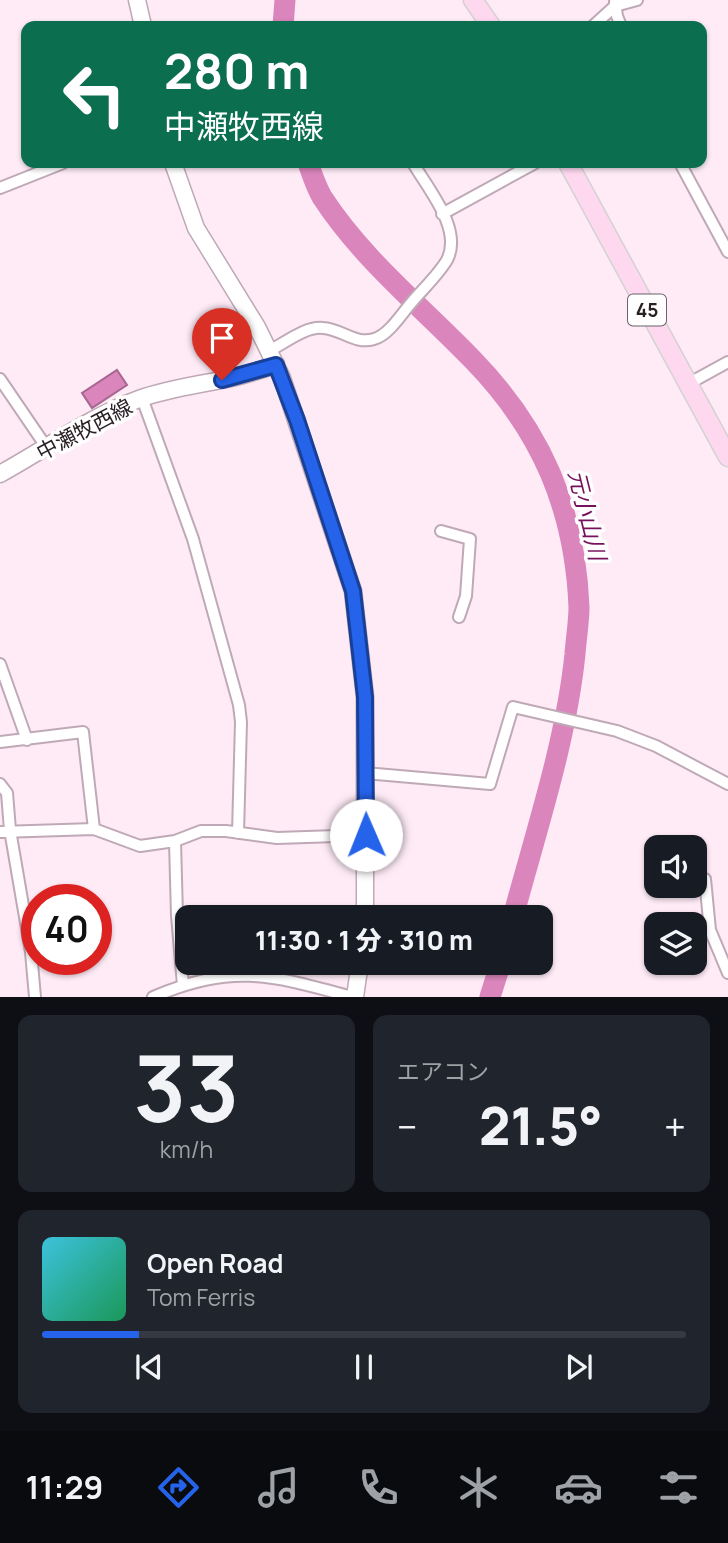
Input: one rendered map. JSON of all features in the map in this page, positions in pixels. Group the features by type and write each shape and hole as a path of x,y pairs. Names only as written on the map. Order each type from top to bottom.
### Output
{"main road":[{"path":"473,0 488,21"},
{"name":"45","path":"571,168 728,457"}],"street":[{"path":"137,0 142,21"},
{"path":"598,21 615,3 637,0"},
{"path":"615,3 620,21"},
{"path":"1,183 48,168"},
{"path":"175,168 202,240 272,358 297,420 353,591 365,697 365,905"},
{"path":"272,358 310,330 320,327 335,330 357,341 376,339 392,326 444,265 451,249 449,229 416,168"},
{"path":"442,214 526,168"},
{"path":"683,168 728,252"},
{"name":"中瀬牧西線","path":"0,474 118,408 142,398 249,374 272,358"},
{"path":"688,384 728,362"},
{"path":"0,379 47,448"},
{"path":"142,398 194,540 239,705 241,722 238,833"},
{"path":"441,531 470,539 466,596 459,617"},
{"path":"0,664 27,740"},
{"path":"365,773 490,784 513,707 596,725 656,746 728,784"},
{"path":"0,741 83,732 94,829"},
{"path":"0,784 7,793 5,831 32,952 34,997"},
{"path":"5,831 94,829 140,846 175,841 201,831 277,838 366,835"},
{"path":"175,841 177,916 183,985"},
{"path":"707,898 710,930 728,973"},
{"path":"153,997 183,985 223,975 264,975 354,997 358,975"}],"shaded area":[{"path":"117,370 127,385 92,408 82,393"}],"waterway":[{"name":"元小山川","path":"283,21 285,0"},
{"name":"元小山川","path":"310,168 322,197 338,220 393,282 473,360 518,414 550,473 562,504 576,571 579,607 575,654 565,720 516,905"},
{"name":"元小山川","path":"490,997 497,975"}],"route":[{"path":"222,380 276,365 297,420 353,591 365,697 366,835"}]}
